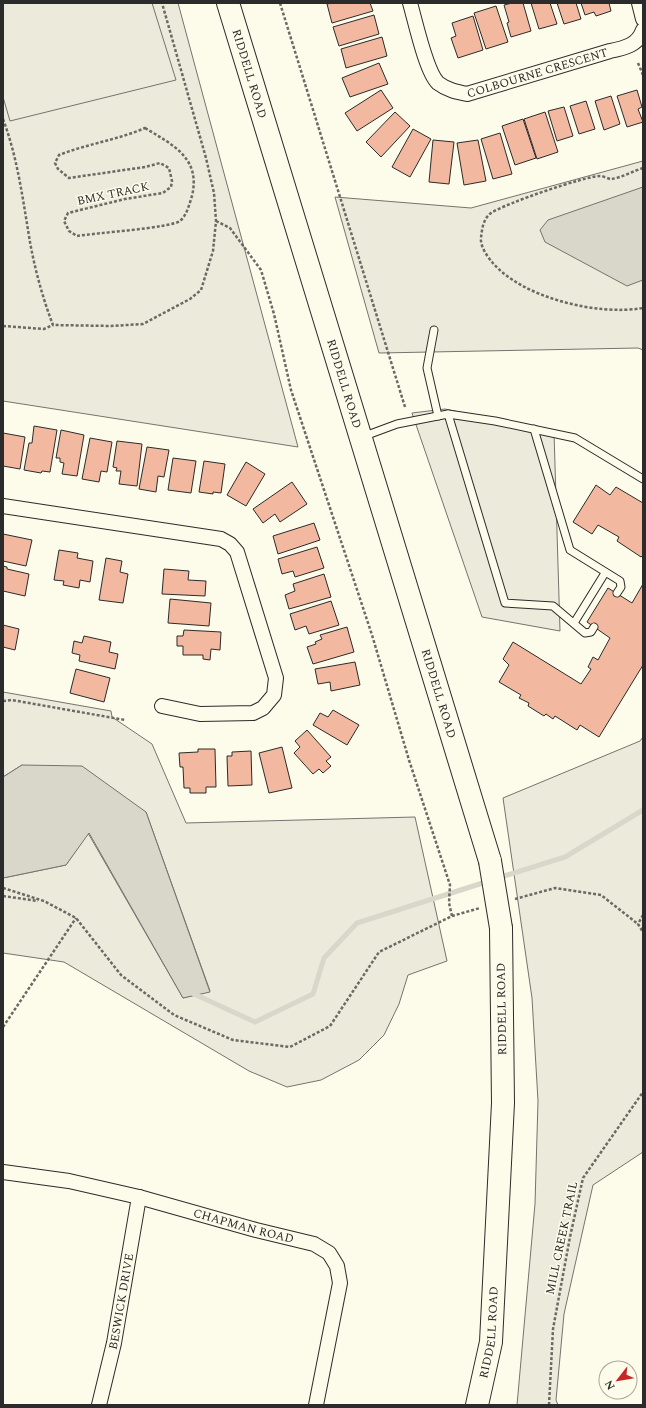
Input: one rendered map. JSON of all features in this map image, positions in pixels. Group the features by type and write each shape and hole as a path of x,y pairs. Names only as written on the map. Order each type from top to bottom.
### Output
{"main road":[{"name":"RIDDELL ROAD","path":"228,3 490,861 501,928 504,1103 491,1342 477,1405"}],"street":[{"name":"COLBOURNE CRESCENT","path":"410,3 428,66 437,81 448,89 467,94 610,51 625,48 640,38 643,30"},
{"path":"639,3 643,19"},
{"path":"3,506 221,539 230,544 237,552 276,678 274,695 263,708 254,713 200,714 162,706"},
{"name":"CHAPMAN ROAD","path":"3,1172 69,1181 139,1197 256,1230 314,1244 329,1253 337,1266 340,1283 316,1405"},
{"name":"BESWICK DRIVE","path":"99,1405 114,1343 139,1197"}],"lane":[{"path":"434,330 427,368 438,416"},
{"path":"361,437 397,424 448,414 534,428 575,438 643,479"},
{"path":"448,414 505,603 553,606 586,633 591,632 594,627"},
{"path":"534,428 570,550 620,581 621,587 617,593"},
{"path":"574,623 605,573"}],"path":[{"path":"3,326 44,329 53,325 104,326 143,324 190,299 200,290 213,251 216,221 214,193 206,158 162,3"},
{"path":"280,3 405,407"},
{"path":"638,63 643,75"},
{"path":"3,119 20,178 30,244 53,325"},
{"name":"BMX TRACK","path":"145,128 177,147 185,156 193,171 193,191 188,208 179,221 162,226 77,236 69,231 64,221 68,213 125,199 163,193 171,187 172,181 169,168 160,163 145,167 69,178 58,169 55,163 59,155 127,136 145,128"},
{"path":"643,168 611,179 600,176 576,182 513,203 491,214 483,224 481,241 487,256 496,267 512,280 534,292 570,304 628,310 643,308"},
{"path":"216,221 230,228 261,270 274,314 291,390 372,635 409,760 450,885 449,903 452,916"},
{"path":"3,701 12,700 125,720"},
{"path":"3,888 44,901 76,918 121,975 174,1015 233,1040 290,1047 330,1026 379,952 452,916 481,908"},
{"path":"511,900 555,888 601,895 638,924 643,932"},
{"path":"3,896 44,901"},
{"path":"638,924 643,915"},
{"path":"3,1027 76,918"},
{"name":"MILL CREEK TRAIL","path":"549,1405 553,1329 570,1237 583,1178 642,1099 643,1092"}],"shaded area":[{"path":"3,3 178,3 298,447 3,401"},
{"path":"3,3 152,3 176,80 10,121 3,97"},
{"path":"643,161 643,350 638,348 379,353 335,197 471,208"},
{"path":"643,187 643,280 627,286 545,242 540,230 548,220"},
{"path":"445,409 554,432 560,631 482,617 412,413"},
{"path":"3,692 111,711 112,717 152,744 186,823 415,817 447,961 408,975 399,1004 384,1035 359,1060 321,1080 287,1087 249,1071 64,962 3,953 3,878 66,865 88,833 183,998 210,991 146,812 22,765 3,777"},
{"path":"643,737 643,1152 593,1185 564,1314 556,1400 558,1405 517,1405 535,1204 538,1101 532,998 503,798 640,741"},
{"path":"22,765 82,766 146,812 210,992 183,998 89,833 66,865 3,878 3,777"}],"building":[{"path":"370,3 373,11 332,23 327,4"},
{"path":"523,3 531,31 511,37 507,23 509,22 504,5"},
{"path":"531,3 550,3 557,24 539,29"},
{"path":"557,3 576,3 581,19 564,24"},
{"path":"581,3 609,3 611,11 596,16 594,12 585,15"},
{"path":"496,6 508,42 486,49 474,13"},
{"path":"374,15 379,34 339,46 333,27"},
{"path":"473,16 483,50 458,58 451,38 456,36 452,23"},
{"path":"382,37 387,56 346,68 341,49"},
{"path":"379,63 388,84 350,97 342,78"},
{"path":"381,90 393,108 357,131 345,113"},
{"path":"637,90 642,107 638,109 643,122 627,127 617,96"},
{"path":"611,96 620,124 604,130 595,101"},
{"path":"586,101 595,129 579,134 570,106"},
{"path":"564,107 573,136 557,141 548,111"},
{"path":"395,112 410,126 381,157 366,142"},
{"path":"545,112 558,152 537,159 524,119"},
{"path":"523,119 536,158 515,165 502,126"},
{"path":"413,129 431,139 410,177 392,167"},
{"path":"500,133 512,174 493,179 481,139"},
{"path":"433,140 454,142 449,184 429,182"},
{"path":"478,140 486,181 464,185 457,143"},
{"path":"34,426 57,430 50,472 42,471 41,473 24,470 29,443 32,443"},
{"path":"61,430 84,435 77,476 62,474 64,463 60,462 60,458 56,458"},
{"path":"3,433 25,437 20,469 3,466"},
{"path":"90,438 112,442 107,472 101,471 99,482 82,479"},
{"path":"117,441 142,444 137,486 119,484 121,471 116,471 117,468 113,467"},
{"path":"147,447 169,450 164,477 158,476 156,492 139,489"},
{"path":"173,458 196,461 191,493 168,490"},
{"path":"204,461 225,464 221,493 213,492 213,494 199,492"},
{"path":"246,462 265,474 246,506 227,495"},
{"path":"292,482 307,504 280,522 275,514 263,523 253,509"},
{"path":"596,485 610,495 616,487 643,503 643,555 641,557 617,541 619,537 598,525 592,534 573,522"},
{"path":"314,523 320,540 278,554 273,536"},
{"path":"3,534 32,540 26,566 3,561"},
{"path":"317,547 324,568 295,577 293,571 282,574 278,559"},
{"path":"59,550 78,553 77,558 93,561 90,582 80,580 79,588 63,585 64,581 54,580"},
{"path":"106,558 122,561 120,572 128,574 123,603 99,600"},
{"path":"3,566 7,567 7,569 29,574 25,596 3,591"},
{"path":"164,569 189,571 188,580 206,581 205,596 162,594"},
{"path":"324,574 331,597 289,609 285,595 295,591 293,584"},
{"path":"643,584 643,665 599,737 580,725 577,730 555,716 553,719 546,714 544,716 528,706 529,703 519,698 521,695 499,682 509,665 503,659 513,642 581,684 591,669 588,667 593,657 598,660 610,638 587,622 608,588 632,603"},
{"path":"170,599 211,603 209,626 168,623"},
{"path":"331,601 339,625 309,634 306,626 295,630 290,614"},
{"path":"3,625 19,629 15,650 3,647"},
{"path":"347,627 354,652 313,664 307,647 316,644 315,642 322,639 320,635"},
{"path":"184,630 221,632 220,650 211,649 210,660 203,659 203,655 183,655 183,646 177,646 177,636 183,636"},
{"path":"84,636 111,642 109,652 118,654 115,669 79,661 80,655 72,653 74,641 82,643"},
{"path":"355,662 360,685 331,691 330,682 318,684 315,669"},
{"path":"76,669 110,678 104,702 70,693"},
{"path":"333,710 359,725 347,745 313,725 320,713 328,717"},
{"path":"307,730 331,757 326,761 331,766 323,773 319,769 313,774 294,753 300,747 295,741"},
{"path":"282,747 292,788 269,793 259,753"},
{"path":"198,749 215,749 216,787 206,787 206,793 190,793 190,788 184,788 183,767 180,767 179,753 198,752"},
{"path":"251,751 252,785 228,786 227,756 232,756 232,752"}],"waterway":[{"path":"498,878 565,857 643,810"},
{"path":"194,994 255,1022 313,994 324,958 357,923 489,881"}]}
